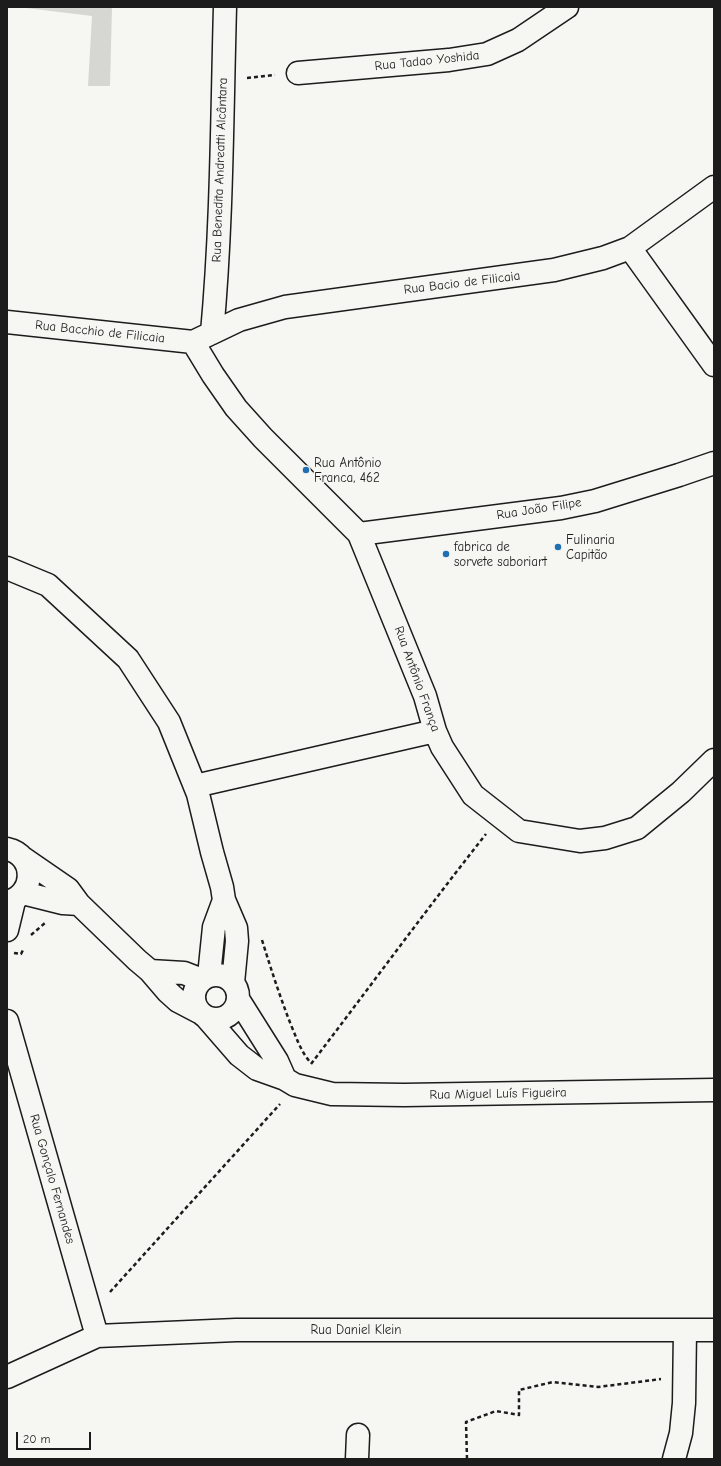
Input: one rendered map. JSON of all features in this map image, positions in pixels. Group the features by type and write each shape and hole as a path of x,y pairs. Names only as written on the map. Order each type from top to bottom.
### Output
{"street":[{"name":"Rua Benedita Andreatti Alcântara","path":"203,337 217,264 225,7"},
{"name":"Rua Tadao Yoshida","path":"298,73 449,60 487,54 518,40 567,7"},
{"name":"Rua Bacio de Filicaia","path":"203,337 239,320 285,307 554,270 603,258 630,248 714,187"},
{"path":"630,248 714,365"},
{"name":"Rua Bacchio de Filicaia","path":"7,322 203,337"},
{"name":"Rua Antônio França","path":"203,337 213,375 236,408 263,438 359,534 425,696 435,731 442,747 473,795 519,831 580,841 605,838 637,828 681,792 714,760"},
{"name":"Rua João Filipe","path":"359,534 561,508 603,498 679,476 714,463"},
{"path":"7,568 48,586 128,659 169,722 198,794 224,900 236,928 236,1008 231,1014 223,1019 214,1020 178,1001 79,904 68,889 15,853"},
{"path":"195,786 435,731"},
{"path":"7,930 15,898 29,881 28,869 15,853"},
{"path":"15,898 63,904 79,904"},
{"path":"202,1015 195,1004 194,996 196,987 205,978 214,927 224,900"},
{"path":"150,972 184,972 205,978 218,975 226,977 236,991 277,1061 288,1088"},
{"name":"Rua Miguel Luís Figueira","path":"202,1015 239,1055 257,1069 288,1088 332,1094 404,1095 714,1090"},
{"name":"Rua Gonçalo Fernandes","path":"7,1021 97,1336"},
{"name":"Rua Daniel Klein","path":"7,1377 97,1336 236,1330 714,1330"},
{"path":"674,1459 681,1433 684,1403 685,1330"},
{"path":"357,1459 358,1435"}],"path":[{"path":"223,81 298,73"},
{"path":"90,1313 288,1088 311,1064 425,912 500,816"},
{"path":"29,936 49,919"},
{"path":"262,939 273,976 289,1019 303,1054 311,1064"},
{"path":"7,952 21,954 26,942"},
{"path":"467,1459 466,1422 496,1411 519,1415 519,1390 553,1382 598,1387 670,1378 684,1379"}],"shaded area":[{"path":"18,7 112,7 110,86 88,86 92,16"}],"place":[{"name":"Rua Antônio Franca, 462","path":"306,470"},
{"name":"Fulinaria Capitão","path":"558,547"},
{"name":"fabrica de sorvete saboriart","path":"446,554"}]}
